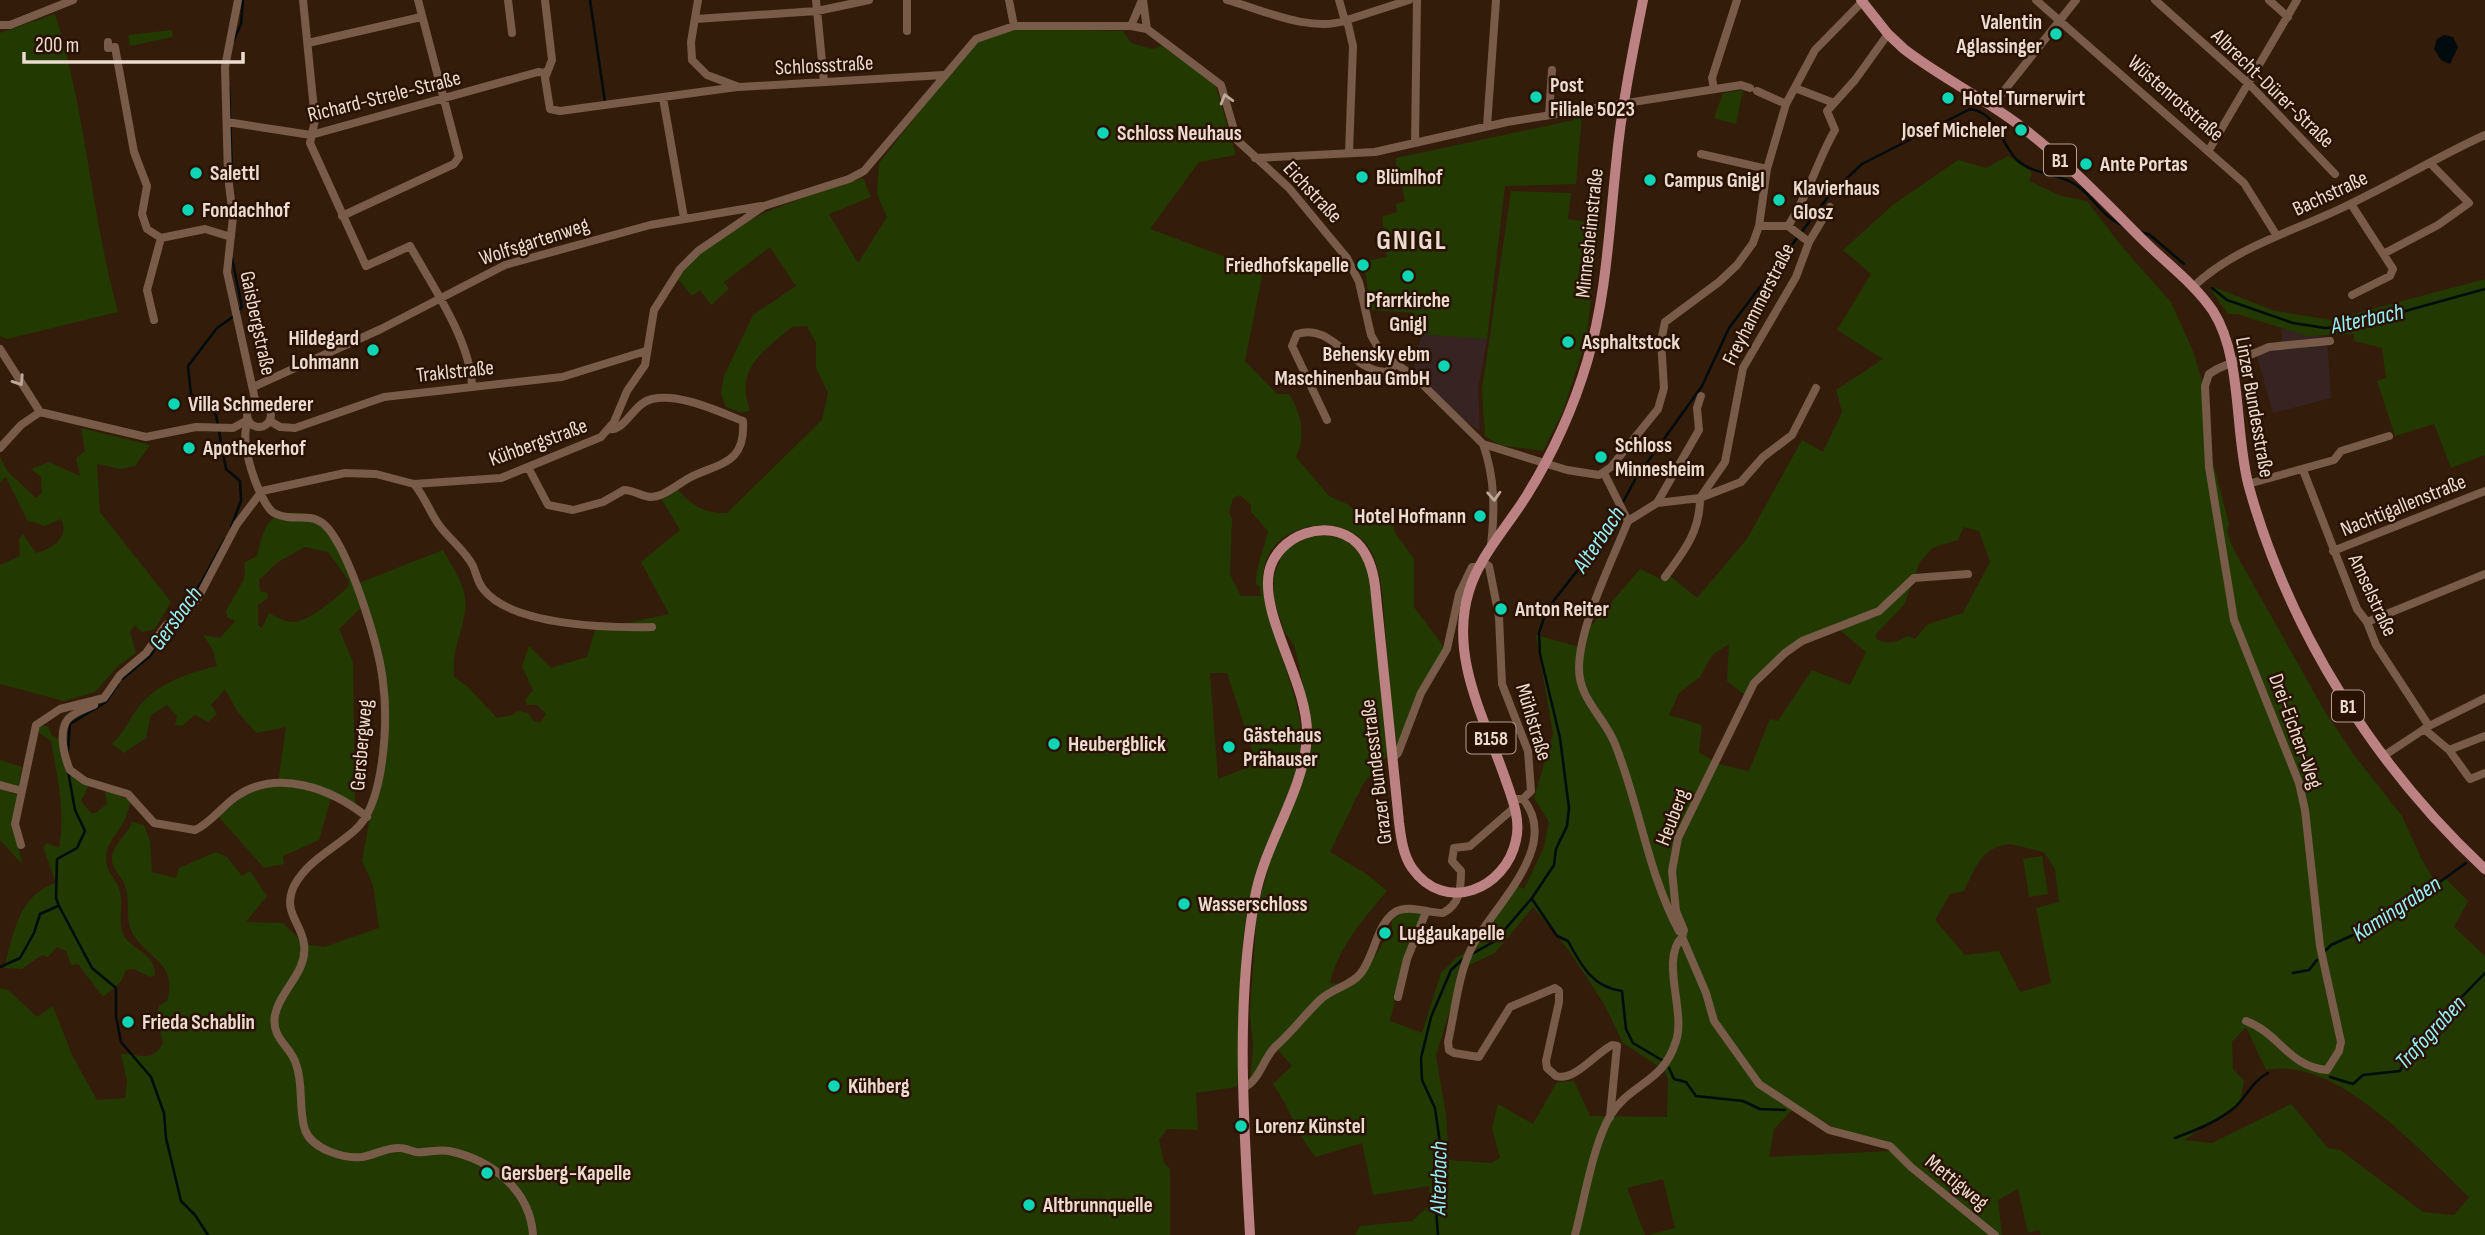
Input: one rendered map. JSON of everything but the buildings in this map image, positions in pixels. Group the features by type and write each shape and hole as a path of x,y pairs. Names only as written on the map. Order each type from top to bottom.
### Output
{"main road":[{"name":"Minnesheimstraße","path":"1546,462 1572,406 1596,328 1624,103 1643,0"},
{"name":"Linzer Bundesstraße","path":"1863,1 1888,34 1922,62 1992,106 2043,145 2193,287 2218,322 2230,362 2248,484 2276,563 2315,648 2345,702 2423,805 2485,869"},
{"name":"B158","path":"1460,894 1479,889 1503,872 1511,858 1518,834 1517,802 1464,664 1461,646 1467,600 1481,565 1546,462"},
{"name":"Grazer Bundesstraße","path":"1250,1235 1243,1088 1247,976 1256,894 1273,839 1302,767 1307,731 1302,700 1272,608 1268,580 1275,558 1283,547 1307,532 1322,530 1349,537 1366,554 1373,571 1406,856 1424,881 1437,889 1460,894"}],"street":[{"path":"0,25 10,25 73,0"},
{"name":"Gaisbergstraße","path":"238,0 225,67 231,123 231,237 228,272 256,404"},
{"path":"303,0 315,120 310,142 342,215 366,265 410,246 468,358 472,385"},
{"path":"342,215 454,164 459,158 418,0"},
{"path":"508,0 512,33"},
{"path":"545,0 552,60 545,78 550,109 606,105 739,87"},
{"path":"698,0 692,61 707,75 702,93"},
{"name":"Schlossstraße","path":"816,0 824,82"},
{"path":"696,19 817,11 869,0"},
{"path":"907,0 907,31"},
{"path":"1009,0 1014,26"},
{"path":"1130,26 1142,0"},
{"path":"1142,0 1147,29"},
{"path":"1227,0 1315,24 1346,21 1409,0"},
{"path":"1339,0 1353,46 1349,153"},
{"path":"1415,143 1417,0"},
{"path":"1487,126 1496,0"},
{"path":"1714,89 1712,78 1737,0"},
{"name":"Wüstenrotstraße","path":"2036,0 2244,183 2277,236"},
{"path":"1992,106 2076,0"},
{"name":"Albrecht-Dürer-Straße","path":"2155,0 2250,85 2334,174"},
{"path":"2269,0 2288,17"},
{"path":"2209,150 2250,85 2297,0"},
{"path":"1546,462 1583,473 1604,473 1651,422 1664,388 1661,341 1665,322 1737,265 1753,243 1759,226 1767,169 1786,104 1815,50 1863,1"},
{"path":"308,43 421,18"},
{"name":"Kühbergstraße","path":"262,491 345,473 376,474 414,484 501,478 601,438 609,429 627,391 645,365 657,301 680,269 698,251 764,206 849,179 864,171 976,39 1014,26 1130,26 1147,29"},
{"name":"Eichstraße","path":"1147,29 1222,85 1237,140 1304,205 1351,264 1360,286 1373,340 1381,353 1416,378 1483,444 1546,462"},
{"path":"1799,234 1800,209 1824,149 1835,130 1827,111 1855,80 1888,34"},
{"path":"108,42 108,48 115,47 134,152 145,174 144,223 152,234 161,238 205,229 231,237"},
{"path":"1549,115 1552,69"},
{"name":"Richard-Strele-Straße","path":"231,123 311,135 538,72 547,73"},
{"name":"Schlossstraße","path":"707,75 739,87 943,75"},
{"path":"1255,158 1375,152 1487,126 1741,85 1786,104"},
{"path":"1795,88 1834,103"},
{"path":"663,98 684,218"},
{"name":"Bachstraße","path":"2193,287 2207,275 2277,236 2351,204 2485,135"},
{"path":"1702,155 1767,169"},
{"path":"2385,253 2438,225 2469,203 2430,163"},
{"path":"2351,204 2393,269 2390,276 2352,295"},
{"name":"Wolfsgartenweg","path":"253,387 381,329 438,297 505,265 684,218 764,206"},
{"name":"Freyhammerstraße","path":"1700,498 1725,462 1743,368 1796,277 1799,234 1830,207"},
{"name":"Freyhammerstraße","path":"1759,226 1799,234"},
{"path":"154,320 146,290 161,238"},
{"path":"1327,420 1292,346 1297,334 1313,331 1326,336 1357,362 1377,371 1387,372 1396,364"},
{"path":"2230,362 2269,347 2330,341"},
{"path":"0,348 40,412 146,437 196,427 237,427 249,421"},
{"name":"Traklstraße","path":"270,421 280,427 295,428 384,397 562,377 646,351"},
{"name":"Drei-Eichen-Weg","path":"2230,362 2209,374 2205,386 2209,467 2222,557 2234,620 2299,783 2305,810 2320,946 2337,1020 2339,1051 2327,1070 2303,1065 2288,1055 2268,1031 2246,1021"},
{"path":"1610,1117 1627,1096 1660,1073 1668,1063 1679,1026 1673,957 1682,937 1649,862 1642,825 1616,745 1607,726 1584,696 1579,679 1581,646 1628,521 1657,503 1700,498 1741,482 1763,457 1785,443 1816,388"},
{"path":"1657,503 1699,430 1697,408 1701,396"},
{"path":"529,469 548,505 562,509 603,502 624,490 657,496 696,475 724,466 738,449 743,421 713,409 663,398 644,401 635,407 620,428 609,429"},
{"path":"249,421 258,428 270,421 270,409 264,404 256,404 248,411 249,421 244,431 245,446 262,491 221,550 198,598 169,622 144,656 120,675 104,698 68,719 64,730 66,760 70,770 85,780 128,794 155,823 189,830 199,829 248,789 277,781 293,783 341,799 367,817"},
{"path":"0,448 21,425 40,412"},
{"path":"2248,484 2334,460 2341,451 2389,436"},
{"path":"1483,444 1490,463 1494,500 1491,549"},
{"name":"Amselstraße","path":"2303,470 2333,551 2376,645 2427,727 2449,750 2470,779 2485,773"},
{"path":"1604,473 1628,521"},
{"path":"414,484 426,497 439,525 473,565 476,579 486,592 505,607 596,626 652,627"},
{"name":"Gersbergweg","path":"262,491 272,512 313,518 327,525 340,545 362,603 383,689 380,775 367,817 308,866 292,892 290,910 303,941 304,954 293,983 278,1007 275,1025 278,1040 295,1061 306,1132 315,1143 350,1157 402,1148 461,1155 497,1172 516,1188 529,1210 533,1235"},
{"name":"Nachtigallenstraße","path":"2333,551 2485,491"},
{"path":"1665,578 1692,539 1700,518 1700,498"},
{"path":"1393,758 1412,722 1421,693 1447,649 1465,579 1472,566 1481,565"},
{"name":"Mühlstraße","path":"1481,565 1489,566 1499,617 1502,684 1528,751 1531,791 1517,802"},
{"name":"Heuberg","path":"1898,1155 1881,1142 1829,1130 1776,1098 1749,1075 1714,1021 1706,993 1682,937 1684,930 1676,911 1672,871 1678,838 1755,684 1785,653 1802,641 1879,611 1909,581 1968,574"},
{"path":"2367,622 2485,574"},
{"path":"21,845 15,824 36,725 60,709 104,698"},
{"path":"2385,755 2427,727 2485,698"},
{"path":"2449,750 2485,736"},
{"path":"0,785 22,791"},
{"path":"1243,1088 1251,1083 1273,1049 1290,1035 1321,999 1357,978 1374,952 1379,934 1395,912 1407,908 1426,912 1449,910 1460,894 1461,871 1452,861 1454,848 1470,846 1517,802 1533,811 1535,824 1529,857 1517,883 1471,948 1448,1042 1449,1050 1454,1054 1479,1056 1510,1007 1555,988 1559,1002 1546,1061 1548,1068 1556,1076 1570,1076 1599,1052 1612,1045 1617,1046 1610,1117 1575,1235"},
{"path":"1398,997 1407,959 1426,912"},
{"name":"Mettigweg","path":"1898,1155 1995,1235"}],"shaded area":[{"path":"2444,35 2453,37 2458,47 2450,64 2441,60 2434,49 2437,39"},
{"path":"2282,329 2327,337 2331,398 2273,413 2255,349 2282,341"},
{"path":"1422,333 1487,339 1478,389 1480,431 1462,419 1413,371"}],"green space":[{"path":"55,14 74,88 101,238 118,312 7,339 0,336 0,33"},
{"path":"1014,29 1123,31 1131,43 1152,49 1162,46 1215,84 1236,155 1199,162 1150,229 1263,271 1245,361 1277,394 1289,394 1297,410 1302,433 1296,457 1329,496 1349,505 1362,518 1389,520 1393,523 1395,533 1414,559 1414,607 1444,647 1397,750 1381,586 1377,565 1364,541 1350,531 1335,526 1318,525 1286,536 1274,547 1266,561 1263,579 1266,601 1295,697 1301,742 1293,778 1251,893 1240,988 1239,1083 1236,1087 1196,1093 1198,1130 1167,1129 1159,1140 1164,1163 1170,1169 1170,1235 0,1235 0,988 8,990 37,1017 53,1006 72,1055 97,1100 125,1098 127,1081 121,1054 150,1055 163,1043 157,1016 159,1006 167,1001 168,977 131,930 126,889 112,863 115,849 132,822 144,825 150,841 152,872 176,878 179,868 216,852 227,857 242,876 250,871 267,896 246,922 283,923 304,944 324,947 379,928 373,885 362,861 369,822 377,800 387,689 364,605 339,629 353,662 355,805 331,798 319,840 283,856 284,864 264,868 218,816 251,790 278,783 286,727 256,733 237,711 225,689 211,705 217,714 208,722 195,715 182,726 175,725 177,716 167,705 151,715 146,738 124,753 112,744 137,709 154,692 184,676 217,666 213,650 203,635 220,638 235,621 227,617 226,611 244,579 245,562 257,556 269,523 280,515 289,513 308,514 323,519 350,560 359,583 443,550 459,580 466,604 454,658 454,677 468,687 497,718 513,715 517,711 529,713 532,720 540,723 546,714 537,705 527,705 525,700 533,690 522,667 529,646 551,668 587,657 595,630 669,614 641,562 680,530 661,498 677,489 699,507 712,512 727,513 822,420 828,393 816,368 816,343 807,326 792,327 754,362 746,383 750,410 742,413 726,407 721,393 724,376 753,315 796,286 770,247 724,282 729,289 711,305 700,290 692,296 678,279 695,258 737,226 787,204 863,178 871,197 829,214 858,263 887,217 877,194 879,163 972,45 986,37","holes":["1240,495 1251,505 1251,512 1268,531 1256,577 1261,596 1241,596 1230,575 1232,519 1229,513 1233,498","305,547 328,552 349,581 348,587 324,608 303,620 289,622 269,613 262,628 258,625 258,605 268,598 267,593 260,591 259,580 278,562","1210,673 1227,673 1254,756 1249,767 1218,779"]},
{"path":"172,30 173,37 130,46 128,35"},
{"path":"1743,90 1736,124 1714,118 1723,93"},
{"path":"1573,114 1582,115 1576,184 1505,186 1487,339 1406,333 1415,313 1370,310 1366,275 1359,269 1360,262 1387,257 1382,217 1397,212 1396,204 1405,201 1400,175 1396,174 1396,158 1574,120"},
{"path":"2008,156 2032,172 2029,181 2061,196 2087,201 2123,248 2171,302 2193,351 2207,396 2209,447 2229,524 2227,532 2235,552 2324,710 2354,755 2402,816 2436,883 2445,878 2468,901 2454,927 2485,956 2485,1235 2041,1235 2039,1230 2028,1233 2018,1189 1998,1200 2002,1235 1648,1235 1675,1228 1663,1179 1627,1188 1645,1235 1355,1235 1360,1226 1412,1221 1430,1205 1429,1186 1373,1195 1362,1143 1316,1157 1273,1084 1292,1066 1273,1045 1250,1082 1253,1046 1250,1012 1257,910 1275,842 1310,752 1311,731 1298,660 1294,646 1284,631 1274,600 1274,576 1282,555 1290,547 1310,536 1340,538 1352,545 1364,560 1371,582 1388,755 1363,784 1330,852 1368,875 1387,891 1345,946 1330,983 1352,985 1364,974 1392,928 1392,920 1405,911 1422,913 1405,958 1390,1021 1422,1033 1441,973 1457,957 1472,950 1518,886 1524,889 1544,847 1549,822 1534,798 1553,734 1536,635 1583,648 1590,627 1640,569 1665,581 1669,575 1697,598 1747,539 1802,440 1823,452 1842,412 1836,390 1883,359 1837,330 1871,274 1843,250 1894,204 1958,160 1986,168","holes":["1964,527 1979,531 1990,562 1963,613 1928,624 1915,639 1907,636 1888,643 1876,639 1876,634 1904,605 1920,562 1932,548 1958,540","1836,627 1866,652 1850,685 1812,670 1778,721 1770,719 1749,771 1718,764 1699,752 1702,725 1669,715 1679,693 1700,677 1712,655 1729,644 1727,681 1745,695 1803,639","2010,844 2044,852 2055,869 2059,902 2036,908 2051,983 2020,992 1999,951 1965,955 1935,920 1950,894 1964,891 1976,866 1992,849","1533,907 1570,952 1604,1004 1623,1043 1664,1070 1668,1080 1667,1117 1590,1116 1574,1081 1557,1082 1533,1124 1498,1104 1492,1128 1500,1158 1491,1163 1449,1160 1446,1114 1436,1056 1463,968 1495,953","2246,1027 2266,1070 2293,1069 2321,1077 2349,1092 2403,1134 2469,1197 2454,1215 2423,1212 2340,1150 2328,1148 2291,1104 2212,1143 2184,1140 2240,1103 2244,1081 2233,1069 2232,1042","1796,1106 1843,1132 1885,1140 1890,1151 1769,1157 1774,1129"]},
{"path":"1511,191 1571,193 1568,219 1600,224 1586,341 1563,411 1543,451 1499,445 1485,436 1482,390"},
{"path":"2485,279 2485,455 2451,468 2434,424 2395,436 2377,381 2386,378 2382,348 2354,341 2354,334 2307,336 2237,314 2228,314 2211,290 2211,286 2275,311 2331,320"},
{"path":"81,428 150,445 135,466 121,469 97,464 100,512 171,602 155,629 142,632 135,625 130,632 136,653 118,666 95,692 64,701 0,684 0,565 20,556 19,539 23,534 36,553 58,542 63,526 61,519 45,526 27,520 6,477 0,482 0,456 7,471 36,498 42,493 41,477 31,469 49,462 80,476 76,458 85,451"},
{"path":"39,726 48,726 52,736 60,739 63,759 89,785 81,801 91,813 96,813 107,804 105,790 130,800 125,818 109,844 106,863 120,892 123,934 149,958 155,975 150,977 134,969 126,970 121,982 103,997 78,964 71,965 66,951 57,947 48,957 42,955 22,969 4,968 25,906 33,896 56,883 43,847 47,843 59,848 62,821 60,794 51,741 39,733"},
{"path":"0,760 22,767 18,788 0,782"},
{"path":"0,789 20,795 15,830 22,864 0,840"},
{"path":"2042,856 2048,894 2029,897 2023,859"}],"waterway":[{"name":"Gersbach","path":"233,42 241,24 243,0"},
{"path":"590,0 605,102"},
{"name":"Gersbach","path":"229,87 232,175"},
{"name":"Alterbach","path":"1472,954 1495,941 1532,898 1554,865 1556,849 1567,826 1569,808 1560,738 1540,654 1539,633 1547,609 1604,537 1636,478 1702,386 1729,328 1831,193 1862,164 1970,109 1987,116 2010,152 2022,164 2078,186 2109,217 2125,226"},
{"name":"Alterbach","path":"2141,232 2150,235 2184,264"},
{"name":"Gersbach","path":"232,258 242,307 238,311"},
{"name":"Alterbach","path":"2212,288 2227,300 2293,323 2325,328 2351,326 2485,289"},
{"name":"Gersbach","path":"231,527 241,501 240,481 226,469 216,415 191,394 188,366 217,328 234,316"},
{"name":"Gersbach","path":"178,614 201,583 225,539"},
{"name":"Gersbach","path":"122,679 150,656 171,625"},
{"name":"Gersbach","path":"68,751 70,724 106,702 118,684"},
{"name":"Gersbach","path":"68,771 75,810 85,831 77,848 57,859 56,898 92,968 116,988 116,1016 121,1042 151,1077 164,1113 166,1138 181,1201 195,1215 208,1235"},
{"name":"Kamingraben","path":"2325,951 2331,945 2382,922 2396,906 2437,884 2466,863"},
{"path":"1532,899 1557,936 1568,941 1589,974 1603,985 1622,991 1626,1029 1633,1043 1665,1062"},
{"path":"0,967 20,958 34,933 40,914 58,906"},
{"name":"Alterbach","path":"1438,1235 1433,1173 1440,1143 1435,1108 1422,1080 1421,1058 1431,1017 1451,970 1463,959"},
{"path":"2293,973 2309,970 2317,960"},
{"name":"Trafograben","path":"2330,1077 2353,1084 2363,1075 2400,1071 2409,1051 2485,973"},
{"path":"1669,1068 1674,1079 1686,1082 1696,1096 1743,1101 1760,1109 1785,1110"},
{"name":"Trafograben","path":"2175,1138 2227,1113 2268,1073"}],"place":[{"name":"Valentin Aglassinger","path":"2056,34"},
{"name":"Post Filiale 5023","path":"1536,97"},
{"name":"Hotel Turnerwirt","path":"1948,98"},
{"name":"Josef Micheler","path":"2021,130"},
{"name":"Schloss Neuhaus","path":"1103,133"},
{"name":"Ante Portas","path":"2086,164"},
{"name":"Salettl","path":"196,173"},
{"name":"Blümlhof","path":"1362,177"},
{"name":"Campus Gnigl","path":"1650,180"},
{"name":"Klavierhaus Glosz","path":"1779,200"},
{"name":"Fondachhof","path":"188,210"},
{"name":"Friedhofskapelle","path":"1363,265"},
{"name":"Pfarrkirche Gnigl","path":"1408,276"},
{"name":"Asphaltstock","path":"1568,342"},
{"name":"Hildegard Lohmann","path":"373,350"},
{"name":"Behensky ebm Maschinenbau GmbH","path":"1444,366"},
{"name":"Villa Schmederer","path":"174,404"},
{"name":"Apothekerhof","path":"189,448"},
{"name":"Schloss Minnesheim","path":"1601,457"},
{"name":"Hotel Hofmann","path":"1480,516"},
{"name":"Anton Reiter","path":"1501,609"},
{"name":"Heubergblick","path":"1054,744"},
{"name":"Gästehaus Prähauser","path":"1229,747"},
{"name":"Wasserschloss","path":"1184,904"},
{"name":"Luggaukapelle","path":"1385,933"},
{"name":"Frieda Schablin","path":"128,1022"},
{"name":"Kühberg","path":"834,1086"},
{"name":"Lorenz Künstel","path":"1241,1126"},
{"name":"Gersberg-Kapelle","path":"487,1173"},
{"name":"Altbrunnquelle","path":"1029,1205"}],"district":[{"name":"GNIGL","path":"1412,239"}]}
